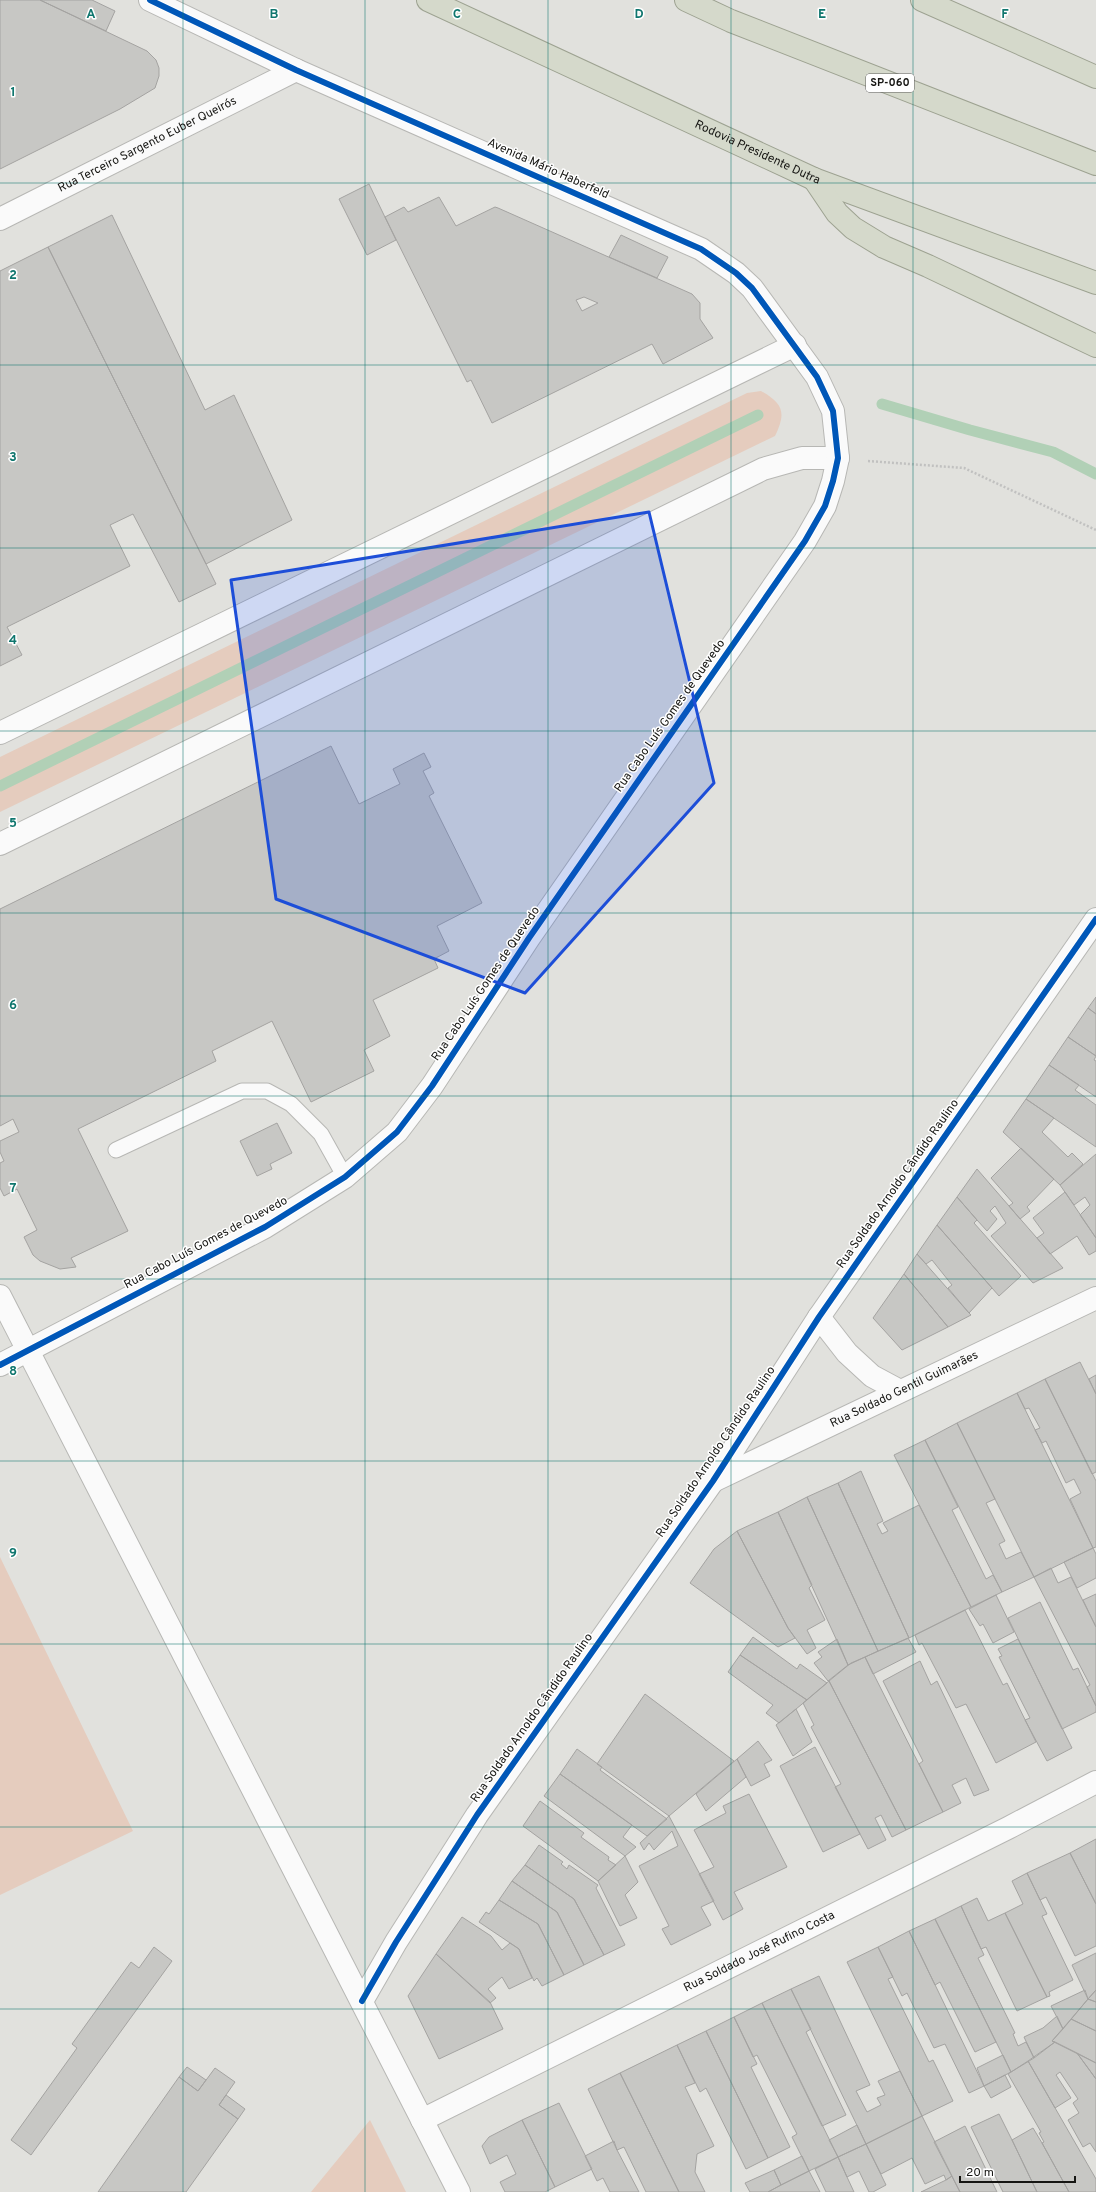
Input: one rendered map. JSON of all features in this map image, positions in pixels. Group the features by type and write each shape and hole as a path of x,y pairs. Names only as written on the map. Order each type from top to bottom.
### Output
{"highway":[{"name":"Rodovia Presidente Dutra","path":"428,0 814,179 1096,283"},
{"name":"SP-060","path":"686,0 739,24 1096,164"},
{"path":"922,0 1096,77"},
{"path":"814,179 837,213 853,228 884,247 928,266 1096,346"}],"street":[{"name":"Avenida Mário Haberfeld","path":"150,0 296,70 701,249 736,273 752,288 817,377 833,411 838,458"},
{"name":"Rua Terceiro Sargento Euber Queirós","path":"0,219 296,70"},
{"path":"0,733 795,345"},
{"path":"0,844 763,469 802,458 838,458"},
{"name":"Rua Cabo Luís Gomes de Quevedo","path":"0,1365 265,1227 345,1177 397,1132 432,1086 529,938 805,541 825,506 838,458"},
{"name":"Rua Soldado Arnoldo Cândido Raulino","path":"362,2001 396,1942 477,1815 713,1481 819,1317 1096,919"},
{"path":"0,1296 459,2192"},
{"name":"Rua Soldado Gentil Guimarães","path":"713,1481 1096,1298"},
{"path":"819,1317 847,1353 872,1376 900,1391"},
{"name":"Rua Soldado José Rufino Costa","path":"422,2120 1008,1828 1096,1782"}],"lane":[{"path":"116,1150 242,1091 267,1091 291,1104 321,1134 345,1177"}],"path":[{"path":"838,458 964,468 1096,530"}],"highlighted area":[{"path":"649,512 714,783 525,993 276,899 231,580"}],"shaded area":[{"path":"761,391 774,400 781,410 781,421 775,436 0,812 0,757 747,393"},
{"path":"0,1557 133,1831 0,1895"},
{"path":"370,2120 406,2192 311,2192"}],"building":[{"path":"0,0 40,0 147,51 156,60 159,68 159,76 155,88 120,109 0,169"},
{"path":"40,0 92,0 115,11 106,31"},
{"path":"369,184 396,240 367,255 339,199"},
{"path":"439,197 456,226 495,207 498,208 692,294 700,303 700,319 713,338 663,364 652,344 492,423 471,380 467,382 385,217 404,207 408,212","holes":["584,297 598,303 582,311 576,300"]},
{"path":"112,215 205,410 234,395 292,520 206,564 48,247"},
{"path":"621,235 668,257 657,278 609,257"},
{"path":"48,247 216,584 179,602 133,514 110,525 130,566 7,627 22,655 0,666 0,271"},
{"path":"331,746 359,804 400,784 393,769 424,753 431,767 423,771 434,793 429,796 482,903 437,926 449,951 434,959 438,968 373,1000 390,1036 364,1050 374,1071 311,1102 272,1021 212,1051 216,1061 78,1129 128,1231 71,1258 76,1267 60,1269 40,1261 33,1255 24,1237 37,1230 17,1189 4,1196 0,1188 0,1163 4,1161 0,1152 0,1141 19,1132 13,1119 0,1126 0,909"},
{"path":"1096,997 1096,1014 1088,1008"},
{"path":"1088,1008 1096,1014 1096,1056 1068,1037"},
{"path":"1068,1037 1096,1056 1094,1060 1096,1061 1096,1097 1049,1065"},
{"path":"1049,1065 1079,1085 1075,1090 1096,1105 1096,1147 1026,1099"},
{"path":"1026,1099 1054,1118 1042,1132 1068,1157 1072,1153 1083,1164 1060,1185 1003,1132"},
{"path":"277,1123 292,1153 270,1164 272,1169 257,1176 240,1141"},
{"path":"1021,1148 1054,1179 1027,1207 1030,1211 1020,1219 1009,1206 1013,1203 991,1178"},
{"path":"1096,1154 1096,1238 1080,1215 1090,1205 1085,1197 1074,1205 1060,1185"},
{"path":"977,1169 1063,1268 1033,1283 991,1236 1006,1223 995,1206 990,1211 997,1219 987,1231 957,1197"},
{"path":"1065,1192 1096,1238 1096,1251 1089,1255 1077,1236 1050,1254 1037,1238 1044,1233 1033,1218"},
{"path":"957,1197 977,1220 974,1223 1021,1276 999,1296 937,1225"},
{"path":"937,1225 992,1288 969,1313 948,1288 952,1285 932,1260 926,1264 917,1254"},
{"path":"917,1254 971,1315 948,1327 904,1274"},
{"path":"904,1274 948,1327 902,1350 873,1318"},
{"path":"1080,1362 1096,1394 1096,1472 1092,1474 1045,1379"},
{"path":"1096,1375 1096,1394 1089,1379"},
{"path":"1045,1379 1096,1481 1096,1547 1093,1548 1070,1499 1081,1493 1074,1479 1066,1483 1046,1441 1042,1443 1035,1430 1040,1428 1029,1408 1025,1409 1017,1393"},
{"path":"1017,1393 1093,1548 1034,1577 957,1423"},
{"path":"957,1423 995,1499 986,1503 1005,1541 999,1544 1006,1559 1021,1552 1034,1577 1002,1592 925,1440"},
{"path":"925,1440 958,1507 952,1510 986,1579 993,1575 1002,1592 971,1607 894,1455"},
{"path":"861,1471 883,1521 877,1524 882,1534 888,1531 883,1523 919,1505 971,1607 909,1638 838,1483"},
{"path":"838,1483 909,1638 878,1651 807,1497"},
{"path":"807,1497 878,1651 848,1665 778,1512"},
{"path":"778,1512 812,1585 809,1588 825,1620 807,1630 816,1648 807,1654 788,1628 737,1531"},
{"path":"737,1531 788,1628 795,1638 778,1647 690,1583 714,1549"},
{"path":"1093,1548 1096,1554 1096,1578 1077,1588 1064,1562"},
{"path":"1051,1568 1058,1583 1071,1577 1096,1627 1096,1706 1087,1687 1090,1685 1034,1577"},
{"path":"1096,1594 1096,1627 1083,1600"},
{"path":"996,1595 1014,1632 993,1643 983,1624 980,1626 969,1609"},
{"path":"1040,1602 1073,1670 1078,1668 1096,1706 1096,1712 1062,1729 1008,1618"},
{"path":"965,1610 1003,1685 1007,1683 1036,1742 996,1763 966,1704 956,1708 922,1643 919,1645 915,1635"},
{"path":"753,1637 797,1669 800,1664 827,1683 807,1700 740,1655"},
{"path":"908,1638 916,1652 873,1674 865,1657"},
{"path":"837,1639 848,1665 828,1681 814,1663 822,1657 818,1652"},
{"path":"1018,1639 1072,1748 1047,1761 1025,1720 1030,1718 999,1657 1002,1656 998,1649"},
{"path":"740,1655 807,1700 779,1723 766,1713 773,1705 728,1672"},
{"path":"865,1657 943,1812 906,1830 829,1681 851,1663"},
{"path":"920,1661 931,1685 937,1681 989,1790 974,1796 966,1778 952,1785 961,1803 943,1812 919,1764 923,1761 883,1681"},
{"path":"829,1681 906,1830 892,1837 881,1815 875,1818 886,1840 868,1849 835,1787 841,1784 811,1727 814,1725 803,1703"},
{"path":"645,1694 734,1761 669,1816 597,1764"},
{"path":"796,1709 812,1742 793,1756 776,1725"},
{"path":"758,1741 772,1760 764,1764 770,1776 751,1786 737,1759"},
{"path":"815,1747 860,1834 823,1852 780,1766"},
{"path":"577,1749 602,1767 600,1770 667,1819 647,1836 560,1774"},
{"path":"737,1759 746,1777 706,1811 696,1794"},
{"path":"560,1774 632,1825 623,1837 636,1847 625,1856 544,1796"},
{"path":"749,1794 787,1867 734,1892 743,1909 723,1920 699,1874 714,1867 694,1830 726,1813 723,1806"},
{"path":"540,1801 584,1833 581,1837 609,1857 608,1860 616,1865 598,1881 523,1826"},
{"path":"669,1816 714,1901 701,1907 711,1925 671,1945 662,1929 669,1926 639,1866 678,1846 672,1831 654,1850 649,1843 644,1850 640,1843"},
{"path":"1096,1839 1096,1904 1070,1853"},
{"path":"539,1845 563,1862 561,1864 567,1869 569,1865 598,1885 596,1888 625,1945 604,1955 574,1899 525,1865"},
{"path":"1070,1853 1096,1904 1096,1946 1075,1956 1046,1897 1040,1900 1027,1873"},
{"path":"625,1856 638,1882 625,1895 637,1918 620,1926 598,1881"},
{"path":"525,1865 574,1899 604,1955 584,1965 557,1912 512,1881"},
{"path":"1027,1873 1047,1914 1042,1916 1073,1980 1049,1992 1050,1996 1047,1997 1005,1913 1023,1904 1012,1881"},
{"path":"512,1881 557,1912 584,1965 564,1975 538,1924 499,1900"},
{"path":"977,1898 988,1921 1005,1913 1047,1997 1017,2011 986,1947 981,1949 961,1906"},
{"path":"499,1900 538,1924 564,1975 542,1986 537,1978 534,1981 519,1949 479,1922 486,1912 489,1914"},
{"path":"961,1906 984,1955 978,1958 1015,2033 1013,2034 1018,2046 1026,2042 1034,2058 1011,2072 935,1919"},
{"path":"462,1917 491,1936 502,1950 510,1943 519,1949 532,1978 509,1989 502,1977 488,1989 496,1998 490,2003 436,1954"},
{"path":"935,1919 996,2042 975,2052 940,1982 935,1985 909,1931"},
{"path":"909,1931 984,2086 969,2093 945,2044 934,2048 907,1993 902,1996 878,1947"},
{"path":"154,1947 172,1961 31,2155 11,2140 77,2048 72,2044 131,1962 139,1968"},
{"path":"878,1947 893,1977 888,1979 929,2062 933,2060 953,2101 922,2116 847,1962"},
{"path":"1096,1953 1096,1990 1088,1999 1072,1965"},
{"path":"436,1954 490,2002 503,2029 439,2059 408,1996"},
{"path":"819,1976 870,2085 856,2091 867,2112 881,2105 877,2098 885,2095 878,2081 900,2071 922,2116 866,2144 791,1989"},
{"path":"791,1989 811,2029 806,2032 846,2115 822,2126 762,2003"},
{"path":"1085,1990 1088,1999 1063,2029 1051,2006"},
{"path":"1096,1990 1096,2002 1088,1999"},
{"path":"1088,1999 1096,2002 1096,2031 1071,2019"},
{"path":"762,2003 838,2157 809,2171 792,2137 797,2134 757,2055 753,2057 734,2017"},
{"path":"1057,2016 1063,2029 1052,2041 1055,2042 1034,2058 1024,2037 1043,2028"},
{"path":"734,2017 757,2064 751,2067 790,2147 768,2158 706,2031"},
{"path":"1071,2019 1096,2031 1096,2063 1052,2041"},
{"path":"706,2031 768,2158 746,2169 706,2088 700,2092 677,2045"},
{"path":"1055,2042 1077,2053 1096,2079 1096,2152 1090,2143 1083,2147 1068,2120 1079,2113 1073,2103 1078,2099 1060,2072 1056,2075 1071,2098 1055,2108 1028,2061"},
{"path":"677,2045 695,2083 685,2087 714,2146 697,2154 695,2172 705,2192 679,2192 620,2073"},
{"path":"1077,2053 1096,2063 1096,2079"},
{"path":"1003,2055 1011,2072 984,2086 977,2068"},
{"path":"1028,2061 1096,2179 1096,2192 1069,2192 1042,2143 1044,2142 1039,2133 1041,2132 1008,2074"},
{"path":"187,2067 206,2080 198,2091 179,2077"},
{"path":"215,2068 235,2082 219,2105 238,2119 186,2192 98,2192 179,2077 198,2091"},
{"path":"620,2073 679,2192 646,2192 624,2147 617,2150 588,2089"},
{"path":"1005,2075 1011,2087 991,2098 984,2086"},
{"path":"226,2095 245,2109 238,2119 219,2105"},
{"path":"559,2103 592,2169 555,2187 522,2120"},
{"path":"999,2114 1037,2192 1003,2192 971,2127"},
{"path":"922,2116 952,2176 946,2180 944,2175 925,2184 912,2158 881,2174 866,2144"},
{"path":"522,2120 555,2187 545,2192 505,2192 500,2182 516,2174 507,2155 490,2164 482,2146 489,2137"},
{"path":"857,2125 866,2144 838,2157 829,2140"},
{"path":"965,2126 997,2192 960,2192 934,2142"},
{"path":"1033,2128 1069,2192 1037,2192 1012,2140"},
{"path":"614,2141 617,2150 639,2192 610,2192 603,2178 597,2181 585,2156"},
{"path":"866,2144 886,2185 873,2192 869,2192 859,2171 847,2177 838,2157"},
{"path":"802,2156 809,2171 781,2185 774,2170"},
{"path":"838,2157 854,2192 826,2192 815,2169"},
{"path":"774,2170 781,2185 768,2192 750,2192 745,2183"},
{"path":"809,2171 820,2192 768,2192 781,2185"},
{"path":"952,2176 960,2192 921,2192 946,2180"}],"waterway":[{"path":"882,404 970,430 1053,452 1096,474"},
{"path":"0,786 758,415"}],"cycle path":[{"path":"0,1365 265,1227 345,1177 397,1132 432,1086 529,938 805,541 825,506 838,458 833,411 817,377 752,288 736,273 701,249 296,70 150,0"},
{"path":"362,2001 396,1942 477,1815 713,1481 819,1317 1096,919"}]}
